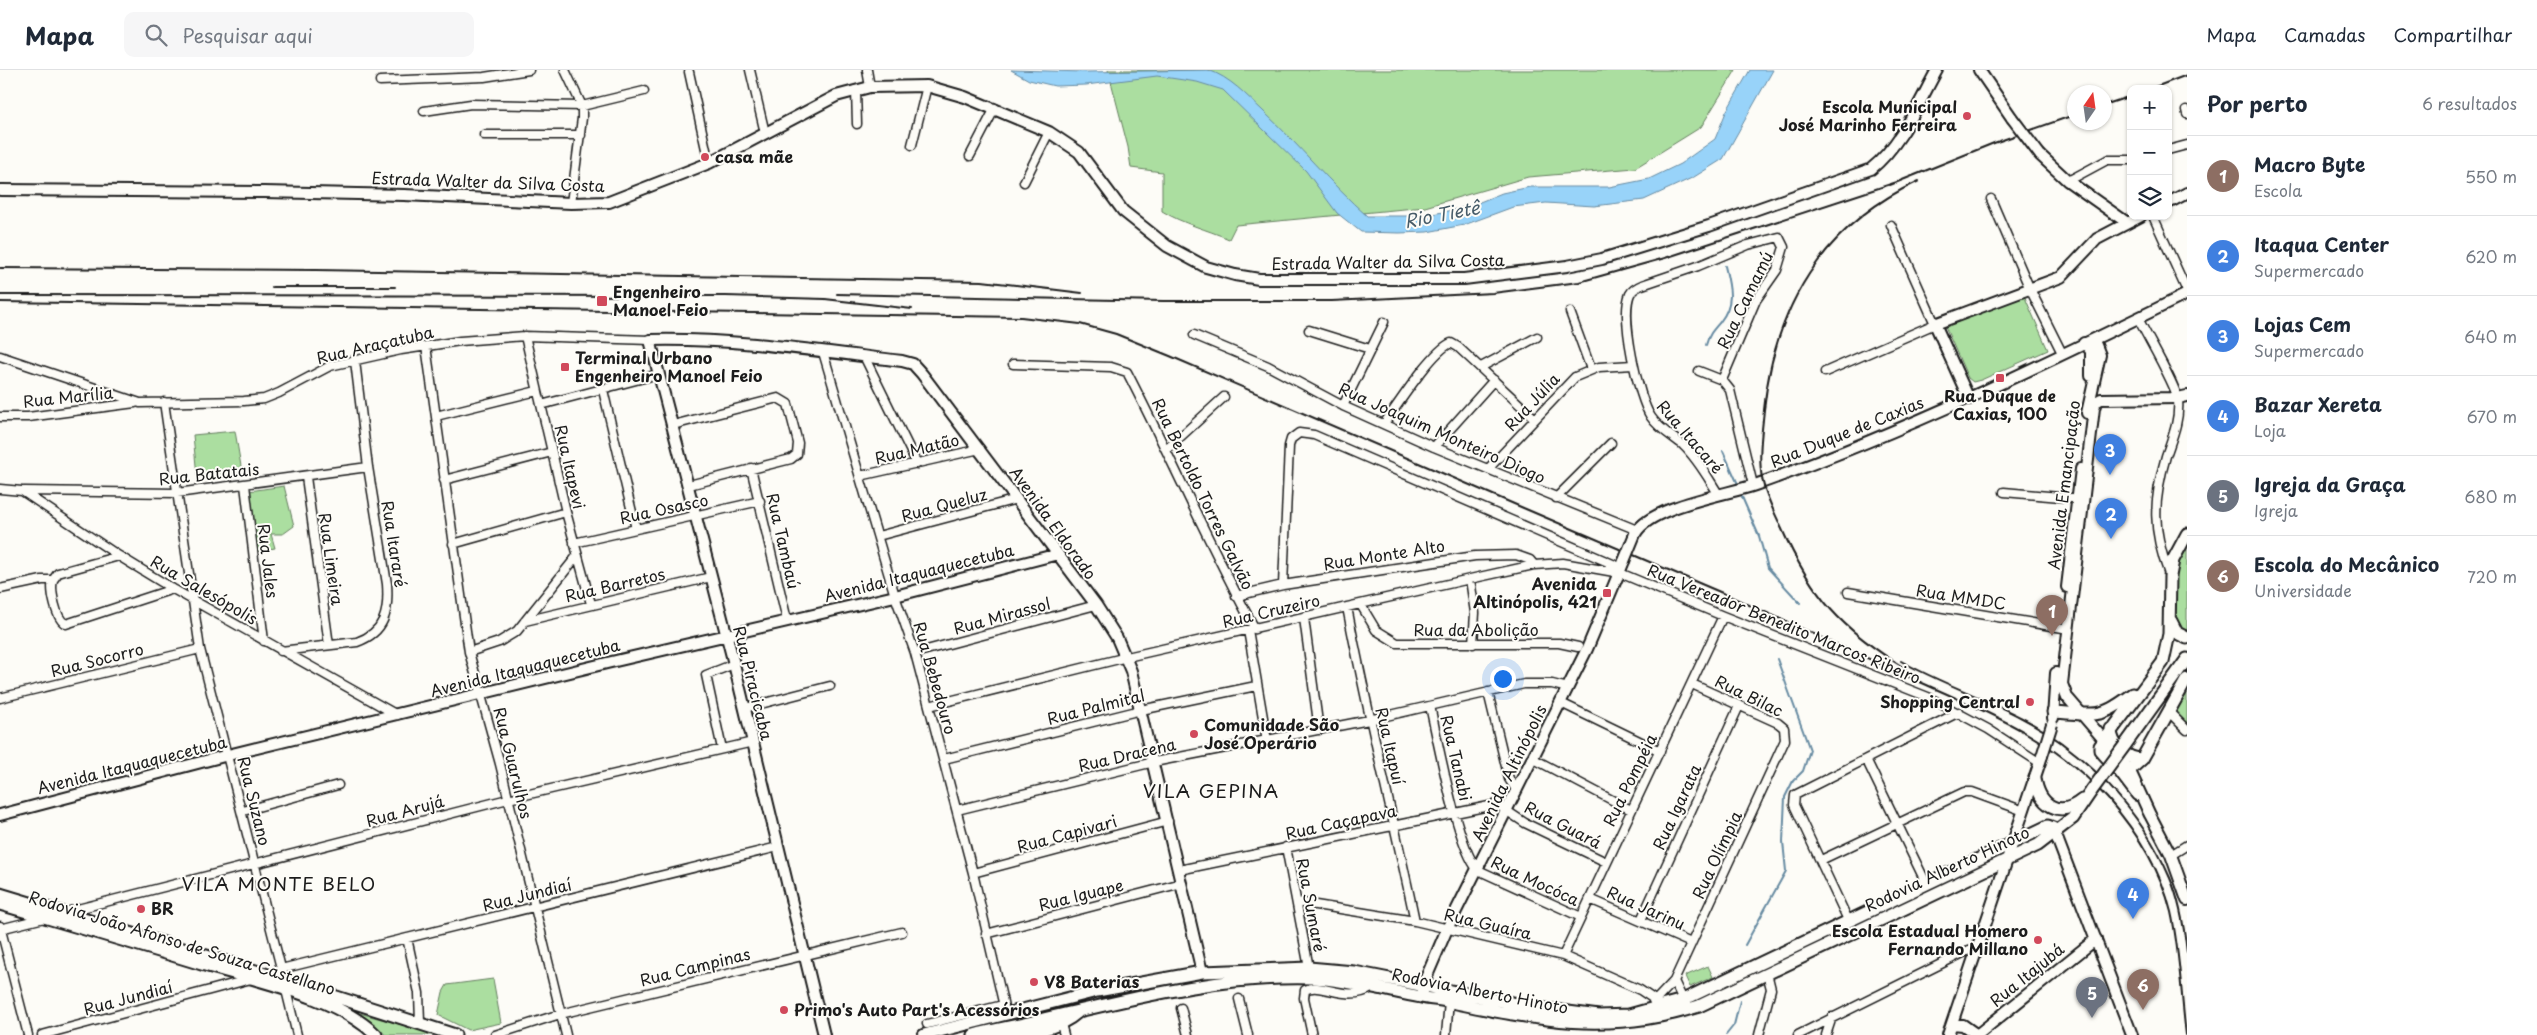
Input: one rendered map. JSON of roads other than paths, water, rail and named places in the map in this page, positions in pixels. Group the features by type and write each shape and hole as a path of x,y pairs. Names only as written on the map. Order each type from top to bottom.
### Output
{"main road":[{"path":"2187,534 2173,560 2170,576 2170,634 2163,662 2111,729 2101,745 2124,769 2142,760 2187,679"},
{"path":"2170,616 2177,633 2187,638"},
{"name":"Rodovia Alberto Hinoto","path":"979,1034 1152,992 1225,982 1312,978 1449,1001 1556,1024 1634,1024 1673,1016 2008,860 2073,818 2187,659"},
{"path":"2053,718 2106,713 2145,685"},
{"path":"2111,729 2113,741 2126,756 2142,760"},
{"path":"2035,778 2038,795 2054,808 2068,809 2089,794"},
{"name":"Rodovia Alberto Hinoto","path":"925,1029 1004,1010 1120,986 1202,972 1309,968 1363,973 1497,1000 1599,1016 1629,1015 1655,1005 1683,1000 1926,883 2013,843 2052,830"},
{"name":"Rodovia João Afonso de Souza Castellano","path":"0,894 66,912 455,1035"},
{"name":"Rodovia João Afonso de Souza Castellano","path":"0,904 251,979 284,980 349,1014 376,1035"},
{"path":"1449,1001 1454,993 1486,1000 1497,1000"},
{"path":"979,1034 1002,1035 1062,1030 1082,1009"}],"street":[{"path":"380,81 484,76 529,70"},
{"path":"565,70 582,106 571,203"},
{"path":"750,70 765,133"},
{"path":"867,70 870,87"},
{"name":"Estrada Walter da Silva Costa","path":"0,190 404,195 591,203 624,198 709,163 836,96 870,87 926,86 995,108 1049,132 1079,152 1123,211 1166,246 1206,267 1235,276 1259,279 1464,279 1567,266 1602,259 1852,178 1871,169 1886,157 1898,141 1938,70"},
{"path":"1979,70 2040,155 2068,182 2126,222"},
{"path":"689,72 709,163"},
{"path":"912,145 926,86"},
{"path":"856,90 857,124"},
{"path":"424,111 471,104 582,106 644,91"},
{"path":"970,156 995,108"},
{"path":"1024,182 1049,132"},
{"path":"484,135 580,135"},
{"path":"2172,149 2187,144"},
{"path":"2068,182 2107,160 2127,160"},
{"path":"2172,201 2187,193"},
{"path":"1991,199 2029,287 2062,353"},
{"path":"1825,372 1935,324 2029,287 2061,277 2097,239 2131,220"},
{"path":"2155,220 2187,293"},
{"path":"1892,225 1969,398"},
{"name":"Rua Itacaré","path":"1720,495 1692,455 1658,426 1651,417 1640,394 1633,365 1628,330 1629,299 1635,288 1642,285 1698,266 1762,240 1775,236 1782,239"},
{"name":"Rua Camamú","path":"1722,380 1756,300 1777,270 1784,247 1782,239"},
{"name":"Rua Duque de Caxias","path":"1636,532 1651,520 1677,507 1753,485 1969,398 2187,293"},
{"path":"1570,312 1591,369"},
{"path":"2138,318 2182,397 2158,490 2156,524 2160,550 2170,576"},
{"path":"1343,406 1384,322"},
{"path":"1309,330 1370,349"},
{"path":"2084,343 2096,345 2103,334"},
{"name":"Rua Joaquim Monteiro Diogo","path":"1194,335 1268,366 1343,406 1434,447 1636,532"},
{"name":"Rua Araçatuba","path":"0,356 140,403 264,399 319,370 426,346 490,337 525,336 650,340"},
{"name":"Rua Itapevi","path":"525,336 566,512 591,604"},
{"path":"1480,367 1536,336"},
{"name":"Avenida Eldorado","path":"650,340 686,339 740,342 864,356 913,364 980,449 1096,605 1127,657 1154,762 1202,972"},
{"name":"Rua Piracicaba","path":"650,340 734,664 806,954 824,1035"},
{"path":"1384,424 1442,348 1454,343 1534,418"},
{"path":"2084,343 2091,351 2090,396"},
{"name":"Avenida Emancipação","path":"2081,499 2090,396 2100,355 2096,345"},
{"name":"Rua Guarulhos","path":"426,346 469,652 508,799 566,1035"},
{"name":"Rua Bebedouro","path":"823,352 895,596 915,653 973,873 1004,1010"},
{"path":"864,356 917,464"},
{"name":"Rua Itararé","path":"281,651 367,638 378,630 385,618 388,601 387,584 368,467 355,361"},
{"name":"Rua Bertoldo Torres Galvão","path":"1013,364 1111,366 1127,372 1166,449 1251,630"},
{"name":"Rua Júlia","path":"1488,469 1534,418 1575,377 1591,369 1633,365"},
{"path":"2098,367 2096,392 2101,399 2182,397"},
{"path":"1699,370 1722,380 1730,390 1753,485"},
{"path":"541,405 660,374"},
{"path":"1434,447 1494,380"},
{"path":"602,390 636,529"},
{"path":"436,416 537,391"},
{"path":"1166,449 1224,397"},
{"path":"673,425 772,399 783,400 788,404 798,444 796,454 791,459 689,485"},
{"name":"Avenida Emancipação","path":"1948,1035 2008,860 2053,718 2094,408 2096,402 2101,399"},
{"name":"Rua Suzano","path":"164,402 200,649 243,811 297,1035"},
{"name":"Rua Marília","path":"0,417 28,417 140,403"},
{"name":"Rua Vereador Benedito Marcos Ribeiro","path":"1283,585 1289,446 1294,435 1303,432 1314,435 1622,567 1723,616 1904,687 1959,712 2041,760"},
{"path":"1556,498 1611,443"},
{"name":"Rua Matão","path":"860,476 980,449"},
{"path":"444,480 552,452"},
{"name":"Rua Batatais","path":"22,491 177,493 306,477 368,467"},
{"name":"Rua Tambaú","path":"751,468 787,620"},
{"name":"Rua Limeira","path":"306,477 329,645"},
{"name":"Rua Jales","path":"245,485 264,642"},
{"name":"Rua Salesópolis","path":"0,489 22,491 119,556 173,589 264,642 397,714"},
{"path":"2004,492 2081,499"},
{"name":"Rua Queluz","path":"878,536 1017,500"},
{"name":"Rua Osasco","path":"574,543 760,501"},
{"path":"453,544 566,512"},
{"path":"1622,567 1636,532"},
{"name":"Avenida Itaquaquecetuba","path":"0,815 397,714 787,620 895,596 1058,554"},
{"path":"119,556 58,573 52,580 51,588 60,619 63,623 78,621 173,589"},
{"path":"469,652 508,637 525,621 577,556"},
{"name":"Rua Monte Alto","path":"1236,596 1283,585 1475,556 1516,556 1530,560 1534,565"},
{"name":"Rua Cruzeiro","path":"929,706 1127,657 1534,565 1563,563 1622,567"},
{"name":"Avenida Altinópolis","path":"1423,998 1423,985 1447,929 1561,703 1622,567"},
{"name":"Rua Barretos","path":"525,621 711,577"},
{"path":"1470,579 1475,613 1473,644"},
{"path":"0,590 42,580 52,580"},
{"name":"Rua MMDC","path":"1848,592 2066,629"},
{"name":"Rua da Abolição","path":"1361,604 1376,630 1397,642 1473,644 1552,643 1578,647"},
{"name":"Rua Mirassol","path":"915,653 1096,605"},
{"name":"Rua Itapuí","path":"1347,607 1369,720 1415,921"},
{"name":"Rua Pompéia","path":"1563,956 1723,616"},
{"path":"1304,618 1319,730"},
{"name":"Avenida Emancipação","path":"2066,629 2062,677 2064,692 2082,715"},
{"path":"1251,630 1256,686 1267,741"},
{"name":"Rua Socorro","path":"0,698 200,649"},
{"path":"722,749 706,676 734,664"},
{"name":"Rua Dracena","path":"957,810 1154,762 1369,720 1488,692 1538,683 1568,688"},
{"name":"Rua Bilac","path":"1692,684 1778,723 1784,728 1785,740"},
{"path":"745,708 830,686"},
{"name":"Rua Palmital","path":"944,759 1141,710 1256,686"},
{"path":"1488,692 1509,779 1516,791"},
{"path":"1561,703 1660,752"},
{"name":"Rua Tanabi","path":"1430,706 1467,854 1478,870"},
{"name":"Rua Igarata","path":"1641,920 1740,706"},
{"path":"2168,711 2187,730"},
{"path":"1848,920 1794,805 1798,791 1959,712"},
{"path":"2082,715 2101,745"},
{"name":"Rua Olímpia","path":"1655,1005 1674,981 1785,740"},
{"name":"Rua Arujá","path":"66,912 508,799 753,742"},
{"path":"1532,758 1631,810"},
{"path":"1866,759 1926,883"},
{"path":"2124,769 2170,854 2187,900"},
{"path":"243,811 338,785"},
{"path":"1821,860 1964,792 1972,792 2024,811"},
{"name":"Rua Caçapava","path":"1179,870 1455,811 1494,805 1507,810"},
{"name":"Rua Guará","path":"1507,810 1525,823 1606,862"},
{"name":"Rua Capivari","path":"973,873 1168,821"},
{"path":"2052,830 2132,1035"},
{"path":"2170,854 2187,845"},
{"name":"Rua Jundiaí","path":"284,980 407,938 778,847"},
{"name":"Rua Sumaré","path":"1286,847 1309,968"},
{"name":"Rua Mocóca","path":"1478,870 1581,917"},
{"name":"Rua Iguape","path":"986,934 1182,884"},
{"name":"Rua Jarinu","path":"1590,899 1691,943"},
{"name":"Rua Guaíra","path":"1296,902 1415,921 1563,956 1640,990 1655,1005"},
{"path":"28,1035 0,928 46,917"},
{"name":"Rua Campinas","path":"498,1035 560,1014 902,932"},
{"path":"407,938 419,993 420,1023"},
{"name":"Rua Itajubá","path":"1977,1035 2096,939"},
{"path":"1798,1035 1969,950 1976,949"},
{"path":"1760,1035 1771,989 1767,973"},
{"name":"Rua Jundiaí","path":"42,1035 251,979"},
{"path":"1674,981 1683,1000"},
{"path":"1312,1035 1304,998 1305,990 1316,988 1357,994 1373,987"},
{"path":"1239,999 1248,1035"},
{"path":"1446,1035 1449,1001"},
{"path":"1181,1008 1188,1035"},
{"path":"1826,1035 1832,1017"},
{"path":"1952,1024 1968,1027 1977,1035"}],"water":[{"name":"Rio Tietê","path":"1011,70 1086,72 1208,70 1224,77 1244,93 1367,216 1421,216 1470,206 1502,193 1530,187 1609,187 1649,179 1680,164 1715,139 1726,112 1750,70 1773,70 1723,159 1694,177 1644,200 1594,206 1546,203 1513,207 1464,225 1427,232 1399,233 1361,232 1337,213 1306,171 1223,90 1197,82 1157,76 1086,85 1055,86 1029,80"}],"waterway":[{"path":"1706,345 1708,338 1728,308 1730,288 1725,266"},
{"path":"1723,451 1737,482"},
{"path":"1742,497 1759,536 1768,568 1800,603"},
{"path":"1745,945 1786,871 1783,842 1785,797 1793,781 1803,771 1810,750 1777,659"},
{"path":"1726,1035 1734,1025 1740,1001"}],"railway":[{"path":"2161,85 2187,75"},
{"path":"2112,102 2127,97"},
{"path":"1890,185 1994,143 2067,117"},
{"path":"1906,669 1863,640 1846,625 1817,592 1804,573 1767,497 1762,478 1760,453 1770,373 1779,337 1792,304 1809,274 1830,246 1856,221 1885,199 1919,181"},
{"path":"837,294 1163,301 1332,301 1493,293 1579,282 1665,258 1897,182"},
{"path":"0,268 316,270 982,281 1082,293"},
{"path":"272,287 395,287"},
{"path":"0,295 726,296 825,299 912,309"},
{"path":"0,302 1021,317 1080,324 1116,334 1727,595 1991,714 2041,742 2087,777 2108,799 2138,838 2154,867 2167,897 2174,927 2186,1035"},
{"path":"1901,661 2022,718 2068,748 2109,786 2144,830 2170,878 2181,914 2187,952"}],"place":[{"name":"Escola Municipal José Marinho Ferreira","path":"1967,116"},
{"name":"casa mãe","path":"705,157"},
{"name":"Engenheiro Manoel Feio","path":"602,301"},
{"name":"Terminal Urbano Engenheiro Manoel Feio","path":"565,367"},
{"name":"Rua Duque de Caxias, 100","path":"2000,378"},
{"name":"Lojas Cem","path":"2110,475"},
{"name":"Itaqua Center","path":"2111,539"},
{"name":"Avenida Altinópolis, 421","path":"1607,593"},
{"name":"Macro Byte","path":"2052,636"},
{"name":"Shopping Central","path":"2030,702"},
{"name":"Comunidade São José Operário","path":"1194,734"},
{"name":"BR","path":"141,909"},
{"name":"Bazar Xereta","path":"2133,919"},
{"name":"Escola Estadual Homero Fernando Millano","path":"2038,940"},
{"name":"V8 Baterias","path":"1034,982"},
{"name":"Primo's Auto Part's Acessórios","path":"784,1010"},
{"name":"Escola do Mecânico","path":"2143,1010"},
{"name":"Igreja da Graça","path":"2092,1018"}],"district":[{"name":"VILA GEPINA","path":"1211,791"},
{"name":"VILA MONTE BELO","path":"279,884"}]}
